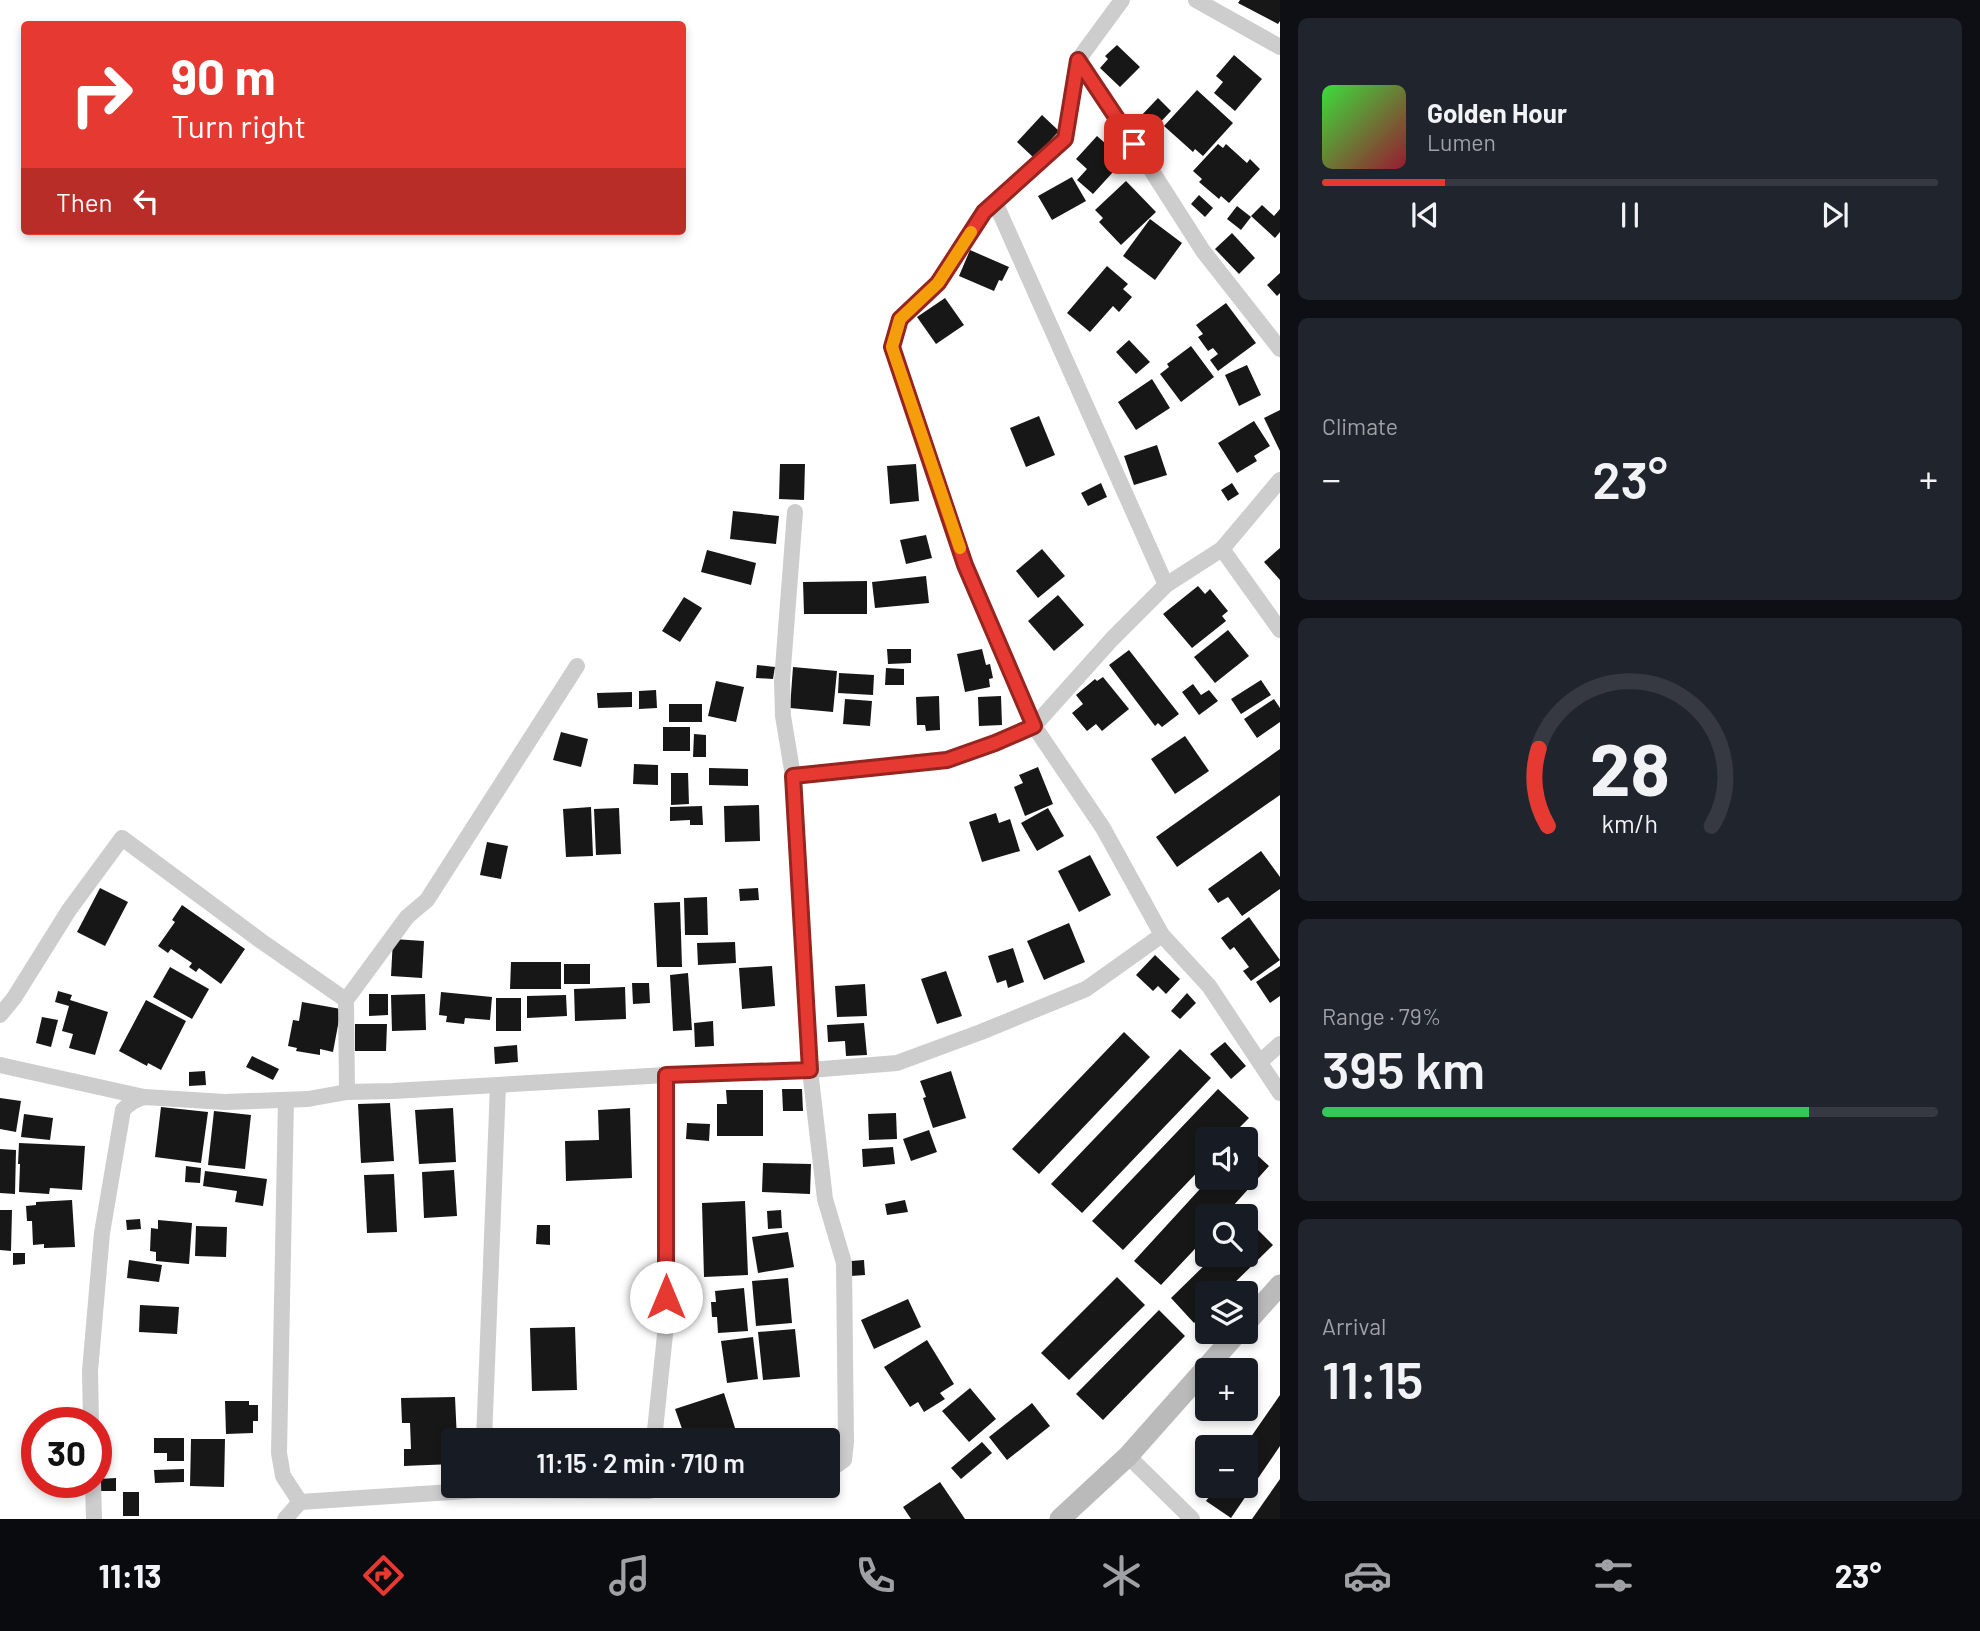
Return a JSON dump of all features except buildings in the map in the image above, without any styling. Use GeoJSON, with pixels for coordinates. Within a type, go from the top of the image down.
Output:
{"type":"FeatureCollection","features":[{"type":"Feature","properties":{"kind":"street"},"geometry":{"type":"LineString","coordinates":[[1122,0],[1078,60],[1065,139],[984,212],[938,283],[900,319],[892,347],[965,565],[1034,726],[1102,828],[1161,935],[1209,986],[1280,1093]]}},
{"type":"Feature","properties":{"kind":"street"},"geometry":{"type":"LineString","coordinates":[[1196,0],[1280,47]]}},
{"type":"Feature","properties":{"kind":"street"},"geometry":{"type":"LineString","coordinates":[[1078,60],[1203,251],[1280,349]]}},
{"type":"Feature","properties":{"kind":"street"},"geometry":{"type":"LineString","coordinates":[[995,202],[1166,585]]}},
{"type":"Feature","properties":{"kind":"street"},"geometry":{"type":"LineString","coordinates":[[793,776],[947,760],[1034,726],[1112,639],[1166,585],[1222,549],[1280,480]]}},
{"type":"Feature","properties":{"kind":"street"},"geometry":{"type":"LineString","coordinates":[[795,512],[782,681],[783,716],[793,776],[810,1070],[825,1199],[844,1262],[846,1442],[844,1460],[840,1463]]}},
{"type":"Feature","properties":{"kind":"street"},"geometry":{"type":"LineString","coordinates":[[1222,549],[1280,630]]}},
{"type":"Feature","properties":{"kind":"street"},"geometry":{"type":"LineString","coordinates":[[347,1092],[346,1000],[407,917],[428,900],[577,666]]}},
{"type":"Feature","properties":{"kind":"street"},"geometry":{"type":"LineString","coordinates":[[0,1015],[14,998],[69,910],[122,838],[346,1000]]}},
{"type":"Feature","properties":{"kind":"street"},"geometry":{"type":"LineString","coordinates":[[0,1065],[144,1097],[225,1102],[308,1100],[347,1092],[810,1070],[897,1063],[1086,989],[1161,935]]}},
{"type":"Feature","properties":{"kind":"street"},"geometry":{"type":"LineString","coordinates":[[1260,1062],[1280,1044]]}},
{"type":"Feature","properties":{"kind":"street"},"geometry":{"type":"LineString","coordinates":[[655,1428],[666,1325],[666,1075]]}},
{"type":"Feature","properties":{"kind":"street"},"geometry":{"type":"LineString","coordinates":[[484,1428],[498,1085]]}},
{"type":"Feature","properties":{"kind":"street"},"geometry":{"type":"LineString","coordinates":[[91,1407],[90,1371],[102,1233],[123,1110],[128,1104],[144,1097]]}},
{"type":"Feature","properties":{"kind":"street"},"geometry":{"type":"LineString","coordinates":[[286,1100],[279,1453],[283,1476],[300,1502]]}},
{"type":"Feature","properties":{"kind":"street"},"geometry":{"type":"LineString","coordinates":[[1258,1310],[1280,1285]]}},
{"type":"Feature","properties":{"kind":"street"},"geometry":{"type":"LineString","coordinates":[[1060,1519],[1128,1456],[1227,1344]]}},
{"type":"Feature","properties":{"kind":"street"},"geometry":{"type":"LineString","coordinates":[[1128,1456],[1192,1519]]}},
{"type":"Feature","properties":{"kind":"street"},"geometry":{"type":"LineString","coordinates":[[285,1519],[300,1502],[441,1491]]}},
{"type":"Feature","properties":{"kind":"street"},"geometry":{"type":"LineString","coordinates":[[93,1498],[94,1519]]}},
{"type":"Feature","properties":{"kind":"slow traffic"},"geometry":{"type":"LineString","coordinates":[[960,548],[892,347],[900,319],[938,283],[971,232]]}},
{"type":"Feature","properties":{"kind":"route"},"geometry":{"type":"LineString","coordinates":[[666,1297],[666,1075],[810,1070],[793,776],[947,760],[1034,726],[965,565],[892,347],[900,319],[938,283],[984,212],[1065,139],[1078,60],[1134,144]]}}]}
